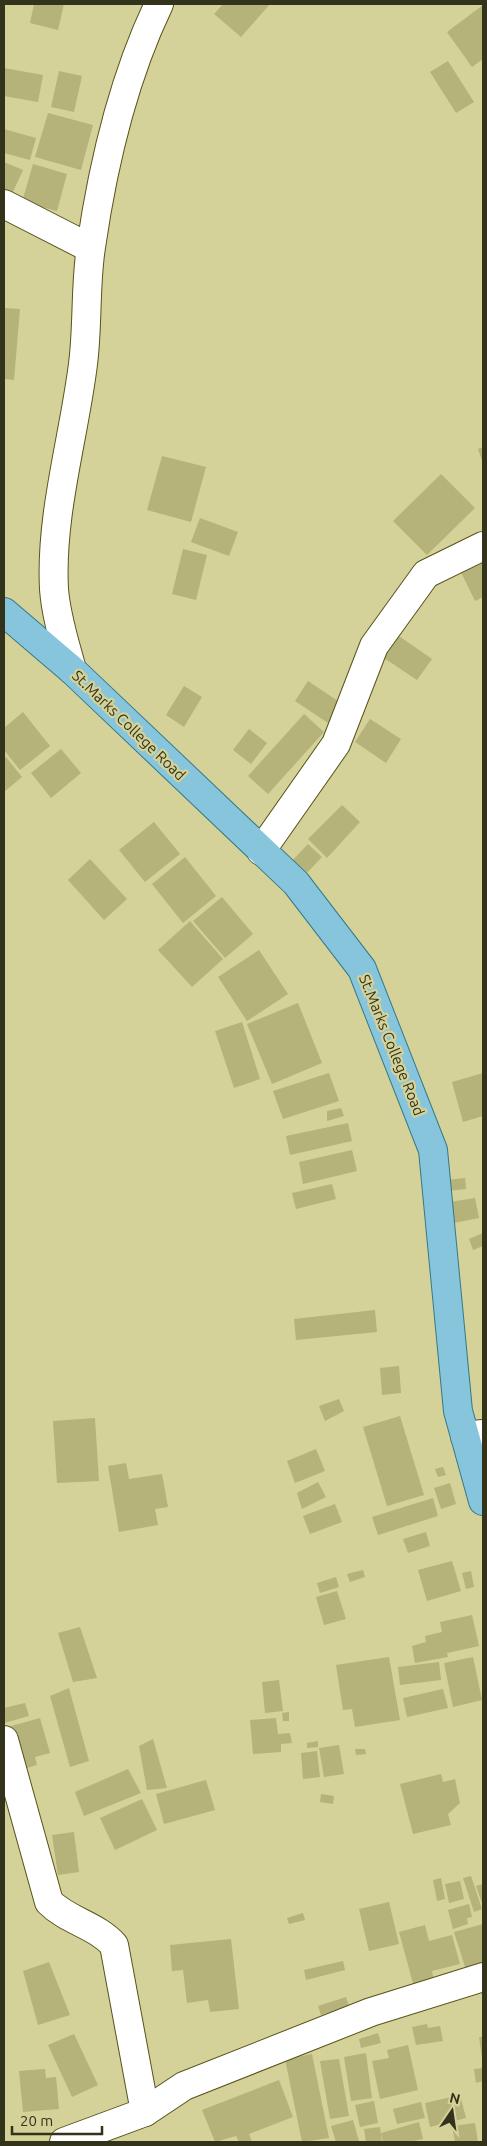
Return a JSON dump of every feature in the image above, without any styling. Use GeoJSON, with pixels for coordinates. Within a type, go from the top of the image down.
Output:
{"type":"FeatureCollection","features":[{"type":"Feature","properties":{"kind":"main road","name":"St.Marks College Road"},"geometry":{"type":"LineString","coordinates":[[4,612],[72,670],[296,884],[362,968],[433,1150],[458,1411],[474,1435],[483,1501]]}},
{"type":"Feature","properties":{"kind":"street"},"geometry":{"type":"LineString","coordinates":[[72,670],[58,622],[54,588],[57,525],[83,363],[90,248],[105,165],[139,45],[159,4]]}},
{"type":"Feature","properties":{"kind":"street"},"geometry":{"type":"LineString","coordinates":[[4,204],[90,248]]}},
{"type":"Feature","properties":{"kind":"street"},"geometry":{"type":"LineString","coordinates":[[261,851],[336,744],[374,646],[426,574],[483,546]]}},
{"type":"Feature","properties":{"kind":"street"},"geometry":{"type":"LineString","coordinates":[[4,1740],[49,1902],[60,1913],[106,1936],[114,1945],[145,2112]]}},
{"type":"Feature","properties":{"kind":"street"},"geometry":{"type":"LineString","coordinates":[[64,2142],[145,2112],[184,2086],[371,2012],[483,1977]]}},
{"type":"Feature","properties":{"kind":"building"},"geometry":{"type":"Polygon","coordinates":[[[34,4],[64,4],[58,30],[30,23],[34,4]]]}},
{"type":"Feature","properties":{"kind":"building"},"geometry":{"type":"Polygon","coordinates":[[[223,4],[270,4],[241,37],[214,14],[223,4]]]}},
{"type":"Feature","properties":{"kind":"building"},"geometry":{"type":"Polygon","coordinates":[[[483,5],[483,59],[472,67],[447,32],[483,5]]]}},
{"type":"Feature","properties":{"kind":"building"},"geometry":{"type":"Polygon","coordinates":[[[448,61],[474,102],[456,113],[430,72],[448,61]]]}},
{"type":"Feature","properties":{"kind":"building"},"geometry":{"type":"Polygon","coordinates":[[[4,68],[43,75],[38,102],[4,96],[4,68]]]}},
{"type":"Feature","properties":{"kind":"building"},"geometry":{"type":"Polygon","coordinates":[[[59,71],[82,76],[74,112],[51,107],[59,71]]]}},
{"type":"Feature","properties":{"kind":"building"},"geometry":{"type":"Polygon","coordinates":[[[48,113],[93,125],[81,170],[35,157],[48,113]]]}},
{"type":"Feature","properties":{"kind":"building"},"geometry":{"type":"Polygon","coordinates":[[[4,129],[36,138],[30,160],[4,153],[4,129]]]}},
{"type":"Feature","properties":{"kind":"building"},"geometry":{"type":"Polygon","coordinates":[[[4,162],[23,170],[12,194],[4,191],[4,162]]]}},
{"type":"Feature","properties":{"kind":"building"},"geometry":{"type":"Polygon","coordinates":[[[33,164],[67,174],[57,211],[22,202],[33,164]]]}},
{"type":"Feature","properties":{"kind":"building"},"geometry":{"type":"Polygon","coordinates":[[[4,308],[20,309],[14,380],[4,379],[4,308]]]}},
{"type":"Feature","properties":{"kind":"building"},"geometry":{"type":"Polygon","coordinates":[[[483,447],[483,463],[478,449],[483,447]]]}},
{"type":"Feature","properties":{"kind":"building"},"geometry":{"type":"Polygon","coordinates":[[[162,456],[206,467],[191,522],[147,510],[162,456]]]}},
{"type":"Feature","properties":{"kind":"building"},"geometry":{"type":"Polygon","coordinates":[[[441,474],[475,508],[427,555],[393,521],[441,474]]]}},
{"type":"Feature","properties":{"kind":"building"},"geometry":{"type":"Polygon","coordinates":[[[200,518],[238,532],[229,556],[191,542],[200,518]]]}},
{"type":"Feature","properties":{"kind":"building"},"geometry":{"type":"Polygon","coordinates":[[[183,549],[207,555],[196,600],[172,594],[183,549]]]}},
{"type":"Feature","properties":{"kind":"building"},"geometry":{"type":"Polygon","coordinates":[[[483,557],[483,597],[475,601],[459,568],[483,557]]]}},
{"type":"Feature","properties":{"kind":"building"},"geometry":{"type":"Polygon","coordinates":[[[396,634],[432,659],[417,680],[381,656],[396,634]]]}},
{"type":"Feature","properties":{"kind":"building"},"geometry":{"type":"Polygon","coordinates":[[[308,681],[341,703],[328,723],[295,701],[308,681]]]}},
{"type":"Feature","properties":{"kind":"building"},"geometry":{"type":"Polygon","coordinates":[[[184,686],[202,697],[184,727],[166,715],[184,686]]]}},
{"type":"Feature","properties":{"kind":"building"},"geometry":{"type":"Polygon","coordinates":[[[23,712],[50,746],[20,770],[4,750],[4,728],[23,712]]]}},
{"type":"Feature","properties":{"kind":"building"},"geometry":{"type":"Polygon","coordinates":[[[304,714],[324,732],[268,794],[248,776],[304,714]]]}},
{"type":"Feature","properties":{"kind":"building"},"geometry":{"type":"Polygon","coordinates":[[[370,719],[401,739],[386,763],[355,742],[370,719]]]}},
{"type":"Feature","properties":{"kind":"building"},"geometry":{"type":"Polygon","coordinates":[[[249,729],[267,743],[251,764],[233,750],[249,729]]]}},
{"type":"Feature","properties":{"kind":"building"},"geometry":{"type":"Polygon","coordinates":[[[61,749],[81,773],[51,798],[31,773],[61,749]]]}},
{"type":"Feature","properties":{"kind":"building"},"geometry":{"type":"Polygon","coordinates":[[[6,757],[22,777],[4,792],[4,759],[6,757]]]}},
{"type":"Feature","properties":{"kind":"building"},"geometry":{"type":"Polygon","coordinates":[[[342,805],[360,822],[327,858],[308,839],[342,805]]]}},
{"type":"Feature","properties":{"kind":"building"},"geometry":{"type":"Polygon","coordinates":[[[154,822],[180,854],[145,882],[119,850],[154,822]]]}},
{"type":"Feature","properties":{"kind":"building"},"geometry":{"type":"Polygon","coordinates":[[[308,844],[322,857],[303,877],[289,864],[308,844]]]}},
{"type":"Feature","properties":{"kind":"building"},"geometry":{"type":"Polygon","coordinates":[[[185,857],[216,896],[183,923],[152,884],[185,857]]]}},
{"type":"Feature","properties":{"kind":"building"},"geometry":{"type":"Polygon","coordinates":[[[90,859],[127,899],[104,920],[68,880],[90,859]]]}},
{"type":"Feature","properties":{"kind":"building"},"geometry":{"type":"Polygon","coordinates":[[[222,897],[253,934],[225,958],[193,921],[222,897]]]}},
{"type":"Feature","properties":{"kind":"building"},"geometry":{"type":"Polygon","coordinates":[[[190,921],[223,959],[192,987],[158,950],[190,921]]]}},
{"type":"Feature","properties":{"kind":"building"},"geometry":{"type":"Polygon","coordinates":[[[259,950],[288,994],[247,1021],[218,977],[259,950]]]}},
{"type":"Feature","properties":{"kind":"building"},"geometry":{"type":"Polygon","coordinates":[[[298,1003],[322,1063],[272,1084],[247,1024],[298,1003]]]}},
{"type":"Feature","properties":{"kind":"building"},"geometry":{"type":"Polygon","coordinates":[[[242,1022],[260,1079],[234,1088],[215,1031],[242,1022]]]}},
{"type":"Feature","properties":{"kind":"building"},"geometry":{"type":"Polygon","coordinates":[[[329,1073],[339,1101],[283,1119],[273,1091],[329,1073]]]}},
{"type":"Feature","properties":{"kind":"building"},"geometry":{"type":"Polygon","coordinates":[[[483,1073],[483,1116],[463,1122],[452,1082],[483,1073]]]}},
{"type":"Feature","properties":{"kind":"building"},"geometry":{"type":"Polygon","coordinates":[[[341,1108],[344,1116],[327,1121],[327,1111],[341,1108]]]}},
{"type":"Feature","properties":{"kind":"building"},"geometry":{"type":"Polygon","coordinates":[[[348,1123],[352,1141],[290,1155],[286,1136],[348,1123]]]}},
{"type":"Feature","properties":{"kind":"building"},"geometry":{"type":"Polygon","coordinates":[[[352,1150],[357,1171],[303,1184],[299,1162],[352,1150]]]}},
{"type":"Feature","properties":{"kind":"building"},"geometry":{"type":"Polygon","coordinates":[[[465,1178],[466,1189],[448,1191],[447,1180],[465,1178]]]}},
{"type":"Feature","properties":{"kind":"building"},"geometry":{"type":"Polygon","coordinates":[[[332,1184],[336,1199],[296,1209],[292,1193],[332,1184]]]}},
{"type":"Feature","properties":{"kind":"building"},"geometry":{"type":"Polygon","coordinates":[[[475,1198],[479,1218],[454,1223],[450,1202],[475,1198]]]}},
{"type":"Feature","properties":{"kind":"building"},"geometry":{"type":"Polygon","coordinates":[[[483,1233],[483,1246],[473,1250],[469,1239],[483,1233]]]}},
{"type":"Feature","properties":{"kind":"building"},"geometry":{"type":"Polygon","coordinates":[[[375,1310],[377,1332],[296,1340],[294,1319],[375,1310]]]}},
{"type":"Feature","properties":{"kind":"building"},"geometry":{"type":"Polygon","coordinates":[[[399,1366],[401,1393],[382,1395],[380,1368],[399,1366]]]}},
{"type":"Feature","properties":{"kind":"building"},"geometry":{"type":"Polygon","coordinates":[[[339,1399],[344,1411],[325,1421],[319,1406],[339,1399]]]}},
{"type":"Feature","properties":{"kind":"building"},"geometry":{"type":"Polygon","coordinates":[[[400,1416],[424,1495],[387,1506],[363,1427],[400,1416]]]}},
{"type":"Feature","properties":{"kind":"building"},"geometry":{"type":"Polygon","coordinates":[[[95,1418],[99,1481],[57,1483],[53,1421],[95,1418]]]}},
{"type":"Feature","properties":{"kind":"building"},"geometry":{"type":"Polygon","coordinates":[[[316,1449],[325,1471],[295,1483],[287,1461],[316,1449]]]}},
{"type":"Feature","properties":{"kind":"building"},"geometry":{"type":"Polygon","coordinates":[[[126,1463],[129,1479],[162,1474],[168,1507],[155,1509],[158,1525],[119,1532],[108,1466],[126,1463]]]}},
{"type":"Feature","properties":{"kind":"building"},"geometry":{"type":"Polygon","coordinates":[[[443,1467],[446,1475],[438,1477],[435,1469],[443,1467]]]}},
{"type":"Feature","properties":{"kind":"building"},"geometry":{"type":"Polygon","coordinates":[[[318,1482],[326,1497],[302,1509],[297,1493],[318,1482]]]}},
{"type":"Feature","properties":{"kind":"building"},"geometry":{"type":"Polygon","coordinates":[[[450,1483],[456,1504],[441,1509],[434,1488],[450,1483]]]}},
{"type":"Feature","properties":{"kind":"building"},"geometry":{"type":"Polygon","coordinates":[[[433,1498],[438,1516],[378,1535],[372,1517],[433,1498]]]}},
{"type":"Feature","properties":{"kind":"building"},"geometry":{"type":"Polygon","coordinates":[[[335,1504],[342,1522],[310,1534],[303,1516],[335,1504]]]}},
{"type":"Feature","properties":{"kind":"building"},"geometry":{"type":"Polygon","coordinates":[[[426,1532],[430,1546],[408,1553],[403,1539],[426,1532]]]}},
{"type":"Feature","properties":{"kind":"building"},"geometry":{"type":"Polygon","coordinates":[[[452,1561],[461,1591],[427,1601],[418,1570],[452,1561]]]}},
{"type":"Feature","properties":{"kind":"building"},"geometry":{"type":"Polygon","coordinates":[[[363,1570],[365,1577],[350,1582],[347,1574],[363,1570]]]}},
{"type":"Feature","properties":{"kind":"building"},"geometry":{"type":"Polygon","coordinates":[[[471,1571],[474,1587],[466,1589],[462,1573],[471,1571]]]}},
{"type":"Feature","properties":{"kind":"building"},"geometry":{"type":"Polygon","coordinates":[[[336,1577],[339,1587],[320,1593],[317,1583],[336,1577]]]}},
{"type":"Feature","properties":{"kind":"building"},"geometry":{"type":"Polygon","coordinates":[[[337,1591],[346,1619],[324,1625],[316,1597],[337,1591]]]}},
{"type":"Feature","properties":{"kind":"building"},"geometry":{"type":"Polygon","coordinates":[[[472,1615],[479,1646],[447,1653],[448,1657],[415,1663],[412,1646],[426,1642],[425,1636],[442,1632],[440,1622],[472,1615]]]}},
{"type":"Feature","properties":{"kind":"building"},"geometry":{"type":"Polygon","coordinates":[[[80,1627],[97,1678],[73,1682],[58,1633],[80,1627]]]}},
{"type":"Feature","properties":{"kind":"building"},"geometry":{"type":"Polygon","coordinates":[[[389,1657],[400,1720],[355,1727],[352,1709],[343,1710],[336,1665],[389,1657]]]}},
{"type":"Feature","properties":{"kind":"building"},"geometry":{"type":"Polygon","coordinates":[[[473,1657],[482,1700],[453,1707],[444,1663],[473,1657]]]}},
{"type":"Feature","properties":{"kind":"building"},"geometry":{"type":"Polygon","coordinates":[[[439,1662],[441,1680],[400,1685],[398,1667],[439,1662]]]}},
{"type":"Feature","properties":{"kind":"building"},"geometry":{"type":"Polygon","coordinates":[[[279,1680],[283,1711],[265,1713],[262,1682],[279,1680]]]}},
{"type":"Feature","properties":{"kind":"building"},"geometry":{"type":"Polygon","coordinates":[[[69,1688],[89,1761],[70,1767],[50,1696],[69,1688]]]}},
{"type":"Feature","properties":{"kind":"building"},"geometry":{"type":"Polygon","coordinates":[[[443,1689],[448,1708],[407,1717],[403,1698],[443,1689]]]}},
{"type":"Feature","properties":{"kind":"building"},"geometry":{"type":"Polygon","coordinates":[[[25,1703],[29,1716],[4,1723],[4,1708],[25,1703]]]}},
{"type":"Feature","properties":{"kind":"building"},"geometry":{"type":"Polygon","coordinates":[[[289,1712],[289,1721],[283,1721],[282,1713],[289,1712]]]}},
{"type":"Feature","properties":{"kind":"building"},"geometry":{"type":"Polygon","coordinates":[[[40,1718],[50,1753],[35,1757],[37,1765],[17,1771],[4,1728],[40,1718]]]}},
{"type":"Feature","properties":{"kind":"building"},"geometry":{"type":"Polygon","coordinates":[[[276,1718],[278,1734],[290,1733],[292,1743],[281,1744],[281,1752],[253,1754],[250,1720],[276,1718]]]}},
{"type":"Feature","properties":{"kind":"building"},"geometry":{"type":"Polygon","coordinates":[[[153,1739],[167,1788],[147,1790],[139,1746],[153,1739]]]}},
{"type":"Feature","properties":{"kind":"building"},"geometry":{"type":"Polygon","coordinates":[[[318,1741],[318,1747],[307,1748],[307,1743],[318,1741]]]}},
{"type":"Feature","properties":{"kind":"building"},"geometry":{"type":"Polygon","coordinates":[[[339,1745],[344,1774],[324,1777],[319,1748],[339,1745]]]}},
{"type":"Feature","properties":{"kind":"building"},"geometry":{"type":"Polygon","coordinates":[[[355,1749],[365,1749],[366,1754],[356,1755],[355,1749]]]}},
{"type":"Feature","properties":{"kind":"building"},"geometry":{"type":"Polygon","coordinates":[[[317,1751],[320,1777],[303,1779],[301,1753],[317,1751]]]}},
{"type":"Feature","properties":{"kind":"building"},"geometry":{"type":"Polygon","coordinates":[[[128,1769],[141,1793],[84,1816],[75,1792],[128,1769]]]}},
{"type":"Feature","properties":{"kind":"building"},"geometry":{"type":"Polygon","coordinates":[[[441,1774],[443,1782],[455,1779],[460,1803],[448,1814],[451,1825],[413,1834],[400,1784],[441,1774]]]}},
{"type":"Feature","properties":{"kind":"building"},"geometry":{"type":"Polygon","coordinates":[[[206,1780],[215,1810],[164,1824],[156,1794],[206,1780]]]}},
{"type":"Feature","properties":{"kind":"building"},"geometry":{"type":"Polygon","coordinates":[[[321,1794],[334,1796],[333,1804],[320,1802],[321,1794]]]}},
{"type":"Feature","properties":{"kind":"building"},"geometry":{"type":"Polygon","coordinates":[[[142,1799],[157,1830],[115,1850],[100,1818],[142,1799]]]}},
{"type":"Feature","properties":{"kind":"building"},"geometry":{"type":"Polygon","coordinates":[[[74,1832],[79,1872],[58,1875],[52,1835],[74,1832]]]}},
{"type":"Feature","properties":{"kind":"building"},"geometry":{"type":"Polygon","coordinates":[[[471,1876],[482,1909],[474,1912],[463,1878],[471,1876]]]}},
{"type":"Feature","properties":{"kind":"building"},"geometry":{"type":"Polygon","coordinates":[[[441,1878],[445,1899],[437,1901],[433,1880],[441,1878]]]}},
{"type":"Feature","properties":{"kind":"building"},"geometry":{"type":"Polygon","coordinates":[[[460,1881],[464,1899],[449,1903],[445,1884],[460,1881]]]}},
{"type":"Feature","properties":{"kind":"building"},"geometry":{"type":"Polygon","coordinates":[[[483,1884],[483,1906],[476,1886],[483,1884]]]}},
{"type":"Feature","properties":{"kind":"building"},"geometry":{"type":"Polygon","coordinates":[[[389,1902],[399,1944],[369,1951],[359,1909],[389,1902]]]}},
{"type":"Feature","properties":{"kind":"building"},"geometry":{"type":"Polygon","coordinates":[[[469,1904],[472,1917],[467,1918],[468,1924],[453,1929],[448,1910],[469,1904]]]}},
{"type":"Feature","properties":{"kind":"building"},"geometry":{"type":"Polygon","coordinates":[[[303,1913],[305,1920],[289,1924],[287,1918],[303,1913]]]}},
{"type":"Feature","properties":{"kind":"building"},"geometry":{"type":"Polygon","coordinates":[[[483,1924],[483,1965],[466,1970],[454,1932],[483,1924]]]}},
{"type":"Feature","properties":{"kind":"building"},"geometry":{"type":"Polygon","coordinates":[[[425,1925],[429,1941],[452,1935],[460,1964],[432,1971],[434,1981],[414,1987],[399,1932],[425,1925]]]}},
{"type":"Feature","properties":{"kind":"building"},"geometry":{"type":"Polygon","coordinates":[[[231,1939],[239,2009],[210,2012],[208,2000],[187,2003],[183,1970],[172,1971],[170,1945],[231,1939]]]}},
{"type":"Feature","properties":{"kind":"building"},"geometry":{"type":"Polygon","coordinates":[[[343,1961],[345,1970],[306,1980],[304,1970],[343,1961]]]}},
{"type":"Feature","properties":{"kind":"building"},"geometry":{"type":"Polygon","coordinates":[[[49,1962],[70,2015],[38,2025],[23,1971],[49,1962]]]}},
{"type":"Feature","properties":{"kind":"building"},"geometry":{"type":"Polygon","coordinates":[[[346,1997],[349,2006],[321,2015],[318,2006],[346,1997]]]}},
{"type":"Feature","properties":{"kind":"building"},"geometry":{"type":"Polygon","coordinates":[[[427,2024],[428,2028],[440,2026],[443,2041],[416,2045],[412,2027],[427,2024]]]}},
{"type":"Feature","properties":{"kind":"building"},"geometry":{"type":"Polygon","coordinates":[[[378,2033],[381,2043],[361,2048],[359,2039],[378,2033]]]}},
{"type":"Feature","properties":{"kind":"building"},"geometry":{"type":"Polygon","coordinates":[[[74,2034],[98,2085],[72,2097],[48,2045],[74,2034]]]}},
{"type":"Feature","properties":{"kind":"building"},"geometry":{"type":"Polygon","coordinates":[[[479,2037],[483,2037],[483,2058],[482,2058],[479,2037]]]}},
{"type":"Feature","properties":{"kind":"building"},"geometry":{"type":"Polygon","coordinates":[[[408,2045],[418,2090],[380,2099],[372,2061],[389,2058],[387,2050],[408,2045]]]}},
{"type":"Feature","properties":{"kind":"building"},"geometry":{"type":"Polygon","coordinates":[[[366,2053],[372,2098],[351,2101],[344,2057],[366,2053]]]}},
{"type":"Feature","properties":{"kind":"building"},"geometry":{"type":"Polygon","coordinates":[[[312,2054],[329,2138],[302,2142],[285,2059],[312,2054]]]}},
{"type":"Feature","properties":{"kind":"building"},"geometry":{"type":"Polygon","coordinates":[[[339,2059],[349,2116],[330,2119],[320,2061],[339,2059]]]}},
{"type":"Feature","properties":{"kind":"building"},"geometry":{"type":"Polygon","coordinates":[[[483,2068],[483,2081],[476,2083],[474,2069],[483,2068]]]}},
{"type":"Feature","properties":{"kind":"building"},"geometry":{"type":"Polygon","coordinates":[[[45,2069],[46,2078],[56,2077],[59,2109],[23,2112],[19,2071],[45,2069]]]}},
{"type":"Feature","properties":{"kind":"building"},"geometry":{"type":"Polygon","coordinates":[[[279,2080],[293,2117],[249,2134],[252,2142],[239,2142],[236,2136],[215,2142],[202,2110],[279,2080]]]}},
{"type":"Feature","properties":{"kind":"building"},"geometry":{"type":"Polygon","coordinates":[[[460,2095],[466,2118],[430,2127],[425,2103],[460,2095]]]}},
{"type":"Feature","properties":{"kind":"building"},"geometry":{"type":"Polygon","coordinates":[[[374,2101],[378,2123],[360,2127],[355,2105],[374,2101]]]}},
{"type":"Feature","properties":{"kind":"building"},"geometry":{"type":"Polygon","coordinates":[[[421,2102],[425,2118],[397,2124],[393,2109],[421,2102]]]}},
{"type":"Feature","properties":{"kind":"building"},"geometry":{"type":"Polygon","coordinates":[[[353,2120],[359,2141],[336,2142],[331,2126],[353,2120]]]}},
{"type":"Feature","properties":{"kind":"building"},"geometry":{"type":"Polygon","coordinates":[[[419,2122],[423,2139],[409,2142],[383,2142],[381,2133],[419,2122]]]}},
{"type":"Feature","properties":{"kind":"building"},"geometry":{"type":"Polygon","coordinates":[[[475,2123],[478,2142],[455,2142],[452,2126],[475,2123]]]}},
{"type":"Feature","properties":{"kind":"building"},"geometry":{"type":"Polygon","coordinates":[[[380,2127],[382,2142],[366,2142],[364,2129],[380,2127]]]}}]}
